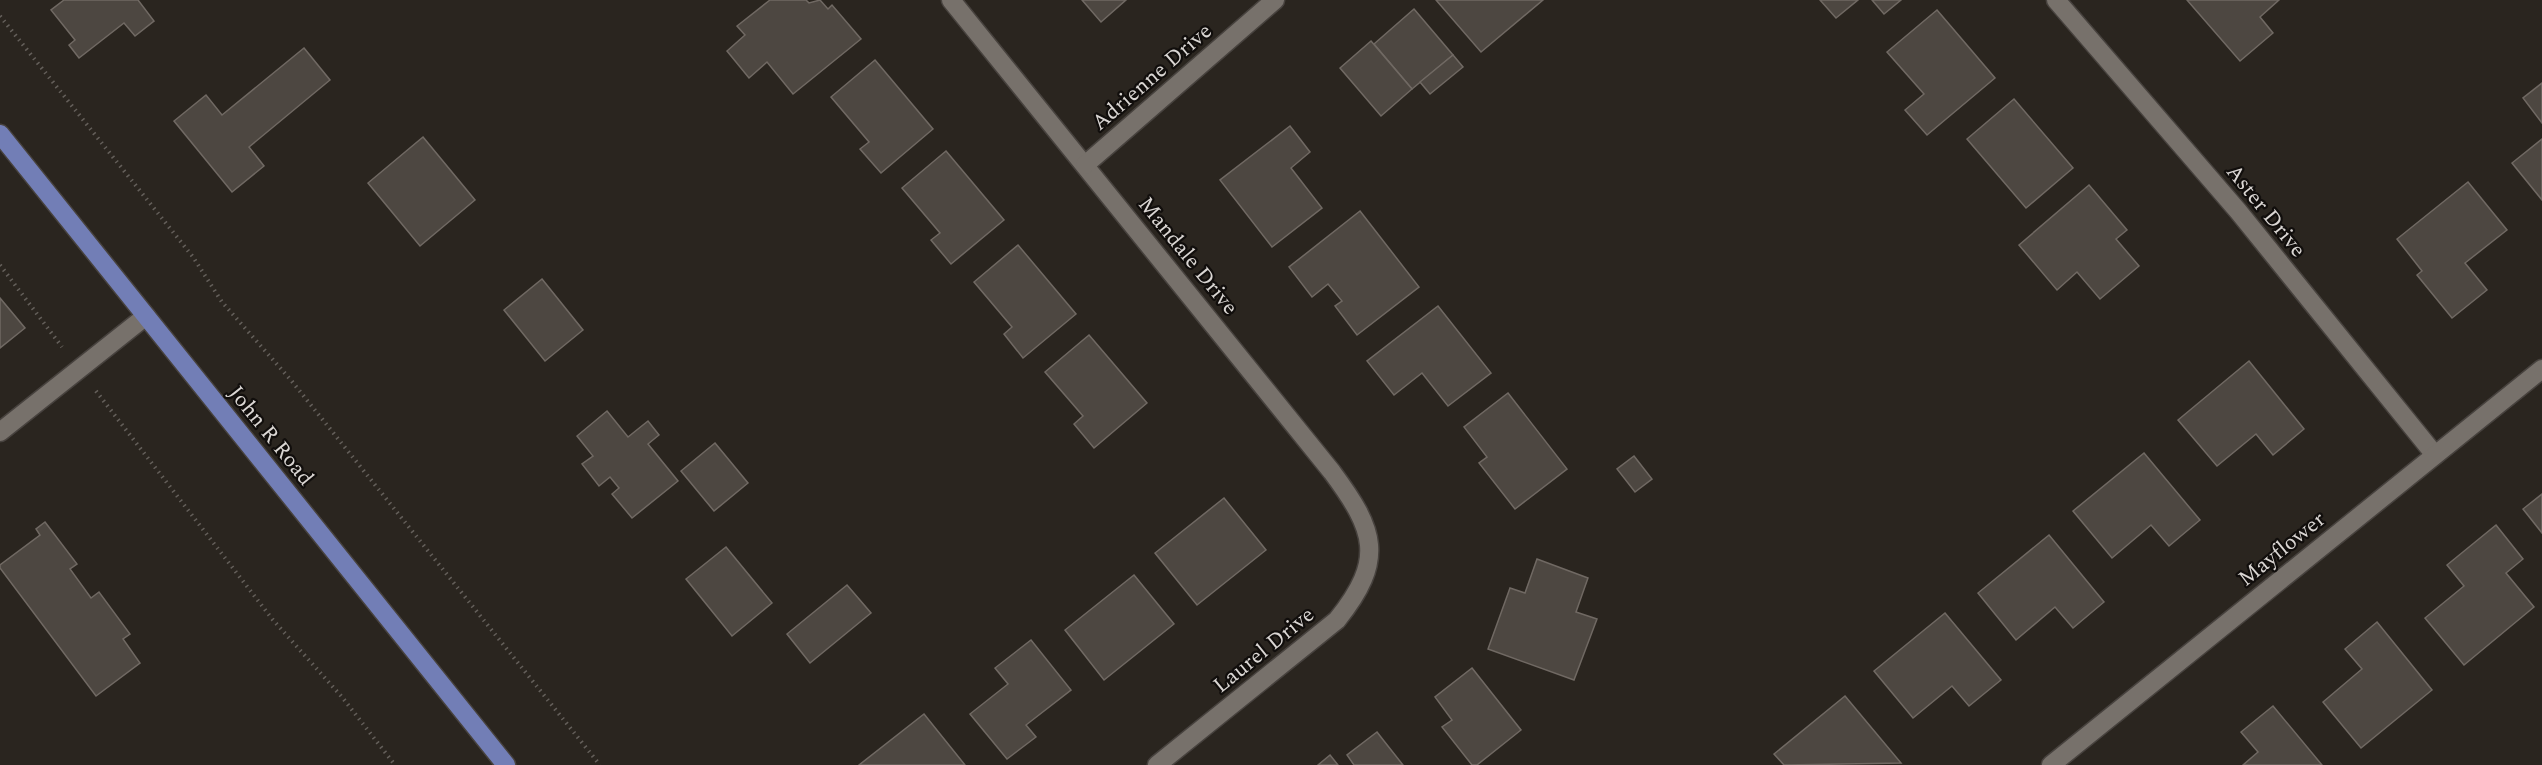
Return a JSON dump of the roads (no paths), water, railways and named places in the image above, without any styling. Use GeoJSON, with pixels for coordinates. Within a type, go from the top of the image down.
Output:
{"type":"FeatureCollection","features":[{"type":"Feature","properties":{"kind":"main road","name":"John R Road"},"geometry":{"type":"LineString","coordinates":[[0,134],[506,765]]}},
{"type":"Feature","properties":{"kind":"street","name":"Mandale Drive"},"geometry":{"type":"LineString","coordinates":[[951,0],[1332,472],[1365,520],[1369,550]]}},
{"type":"Feature","properties":{"kind":"street","name":"Adrienne Drive"},"geometry":{"type":"LineString","coordinates":[[1084,165],[1275,0]]}},
{"type":"Feature","properties":{"kind":"street","name":"Aster Drive"},"geometry":{"type":"LineString","coordinates":[[2056,0],[2238,211],[2435,455]]}},
{"type":"Feature","properties":{"kind":"street"},"geometry":{"type":"LineString","coordinates":[[0,432],[146,316]]}},
{"type":"Feature","properties":{"kind":"street","name":"Mayflower"},"geometry":{"type":"LineString","coordinates":[[2050,765],[2542,369]]}},
{"type":"Feature","properties":{"kind":"street","name":"Laurel Drive"},"geometry":{"type":"LineString","coordinates":[[1157,765],[1337,620],[1353,601],[1362,582],[1369,550]]}}]}
